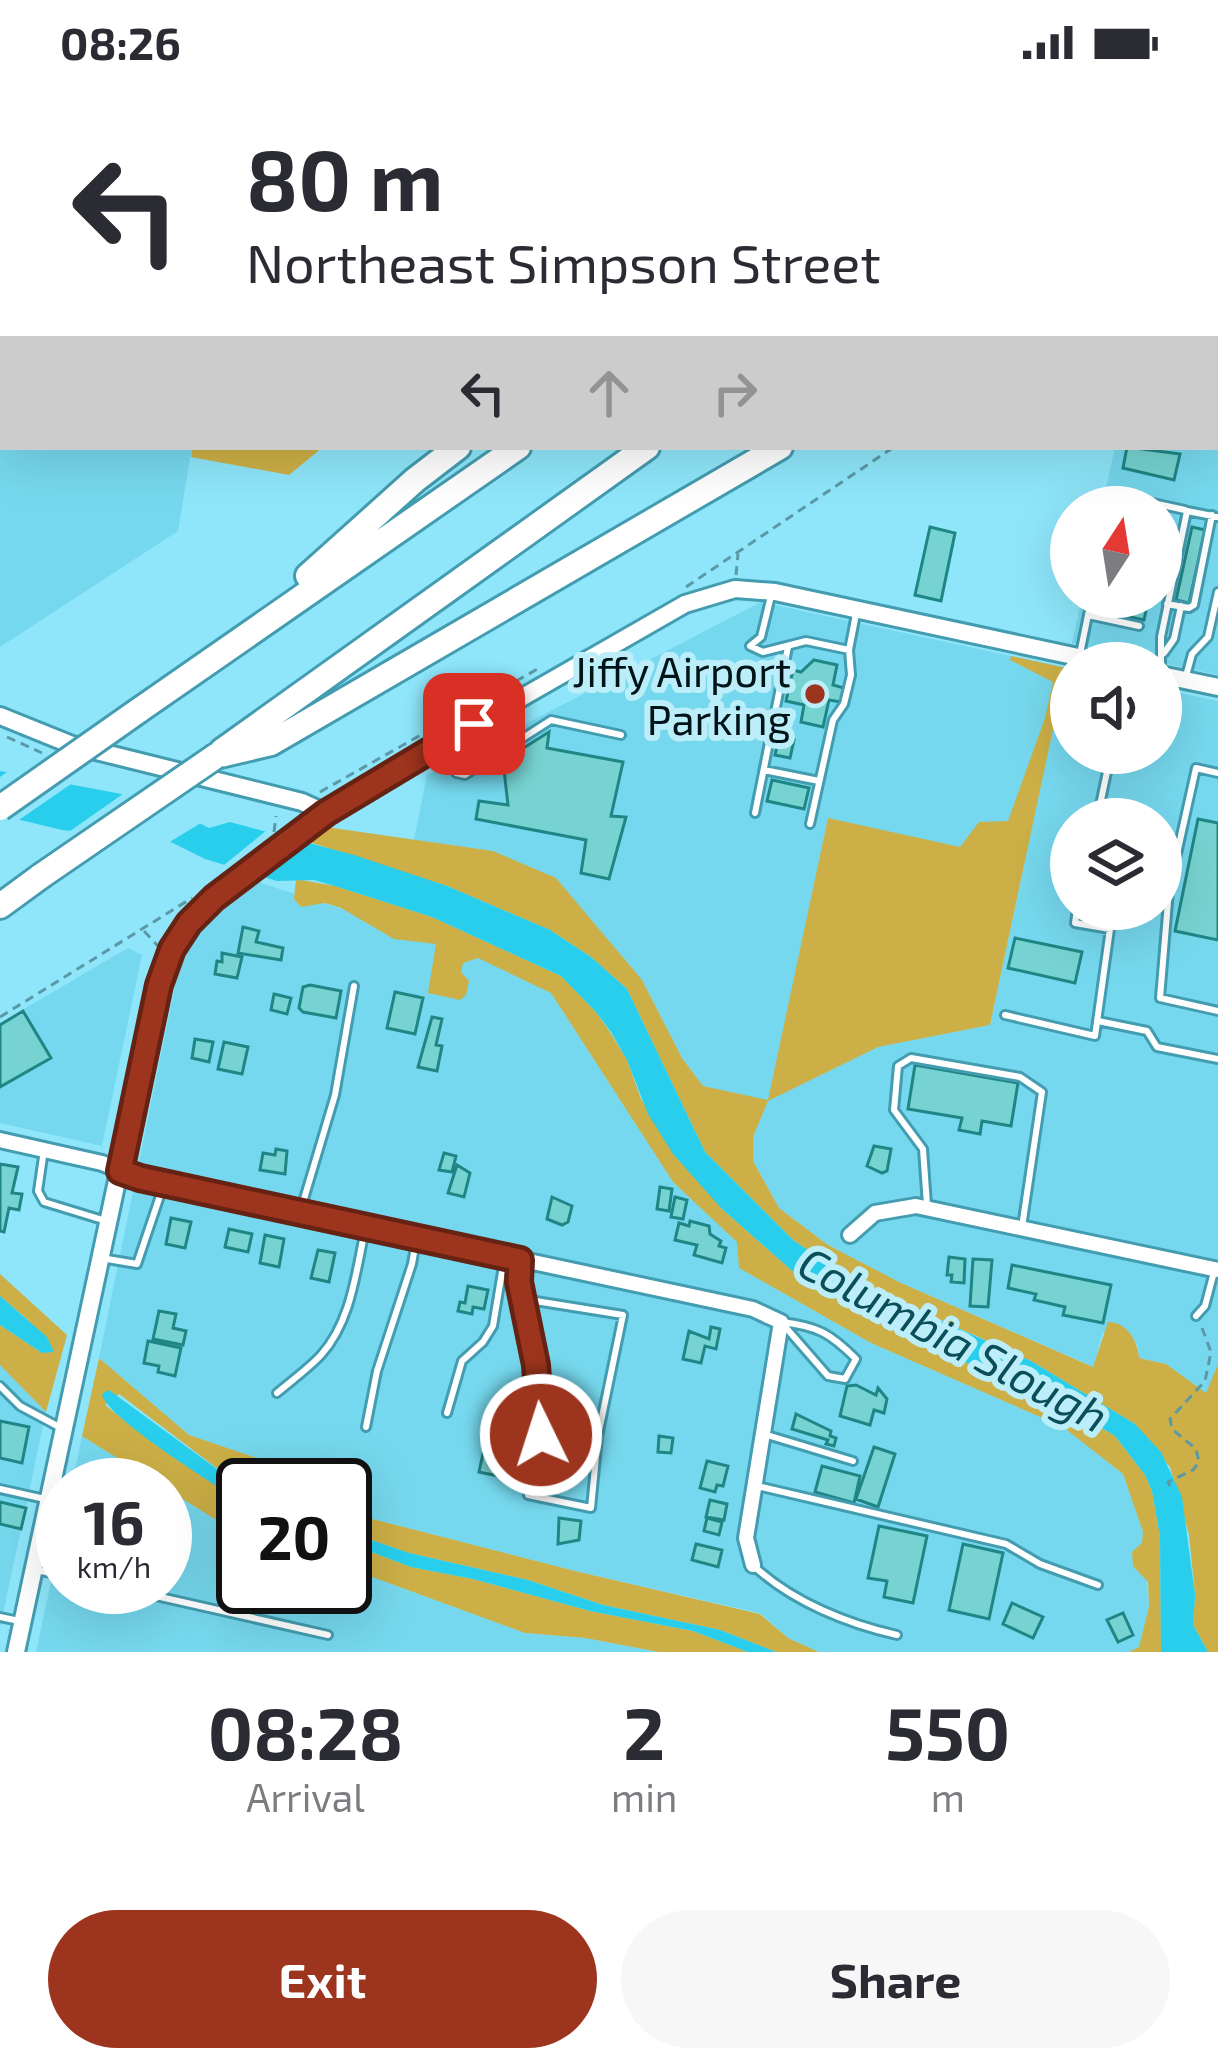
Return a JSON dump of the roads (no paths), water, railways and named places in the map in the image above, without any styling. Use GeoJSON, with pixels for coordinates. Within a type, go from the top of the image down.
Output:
{"type":"FeatureCollection","features":[{"type":"Feature","properties":{"kind":"highway"},"geometry":{"type":"LineString","coordinates":[[235,643],[454,450]]}},
{"type":"Feature","properties":{"kind":"highway"},"geometry":{"type":"LineString","coordinates":[[0,808],[514,450]]}},
{"type":"Feature","properties":{"kind":"highway"},"geometry":{"type":"LineString","coordinates":[[0,905],[643,450]]}},
{"type":"Feature","properties":{"kind":"highway"},"geometry":{"type":"LineString","coordinates":[[216,756],[271,743],[776,450]]}},
{"type":"Feature","properties":{"kind":"street"},"geometry":{"type":"LineString","coordinates":[[58,1458],[168,957],[189,923],[242,877],[326,813],[437,745],[685,604],[735,589],[772,592],[1050,651]]}},
{"type":"Feature","properties":{"kind":"street"},"geometry":{"type":"LineString","coordinates":[[1182,679],[1218,687]]}},
{"type":"Feature","properties":{"kind":"street"},"geometry":{"type":"LineString","coordinates":[[0,716],[72,745],[302,802],[326,813]]}},
{"type":"Feature","properties":{"kind":"street"},"geometry":{"type":"LineString","coordinates":[[0,1140],[164,1184],[753,1309],[781,1322],[746,1538],[753,1565]]}},
{"type":"Feature","properties":{"kind":"street"},"geometry":{"type":"LineString","coordinates":[[850,1235],[875,1214],[895,1207],[927,1208],[1216,1269]]}},
{"type":"Feature","properties":{"kind":"street"},"geometry":{"type":"LineString","coordinates":[[16,1652],[36,1560]]}},
{"type":"Feature","properties":{"kind":"lane"},"geometry":{"type":"LineString","coordinates":[[1182,510],[1215,516],[1194,605],[1182,607]]}},
{"type":"Feature","properties":{"kind":"lane"},"geometry":{"type":"LineString","coordinates":[[1182,534],[1187,511]]}},
{"type":"Feature","properties":{"kind":"lane"},"geometry":{"type":"LineString","coordinates":[[772,592],[761,637],[750,646],[763,652],[806,641],[849,650]]}},
{"type":"Feature","properties":{"kind":"lane"},"geometry":{"type":"LineString","coordinates":[[1185,680],[1192,655],[1208,638],[1218,592]]}},
{"type":"Feature","properties":{"kind":"lane"},"geometry":{"type":"LineString","coordinates":[[810,824],[833,720],[844,704],[851,675],[849,650],[857,610]]}},
{"type":"Feature","properties":{"kind":"lane"},"geometry":{"type":"LineString","coordinates":[[1102,618],[1139,626]]}},
{"type":"Feature","properties":{"kind":"lane"},"geometry":{"type":"LineString","coordinates":[[755,813],[788,647]]}},
{"type":"Feature","properties":{"kind":"lane"},"geometry":{"type":"LineString","coordinates":[[437,745],[456,772],[465,775],[551,720],[621,735]]}},
{"type":"Feature","properties":{"kind":"lane"},"geometry":{"type":"LineString","coordinates":[[1218,773],[1196,768],[1169,890],[1160,998],[1218,1011]]}},
{"type":"Feature","properties":{"kind":"lane"},"geometry":{"type":"LineString","coordinates":[[764,770],[820,781]]}},
{"type":"Feature","properties":{"kind":"lane"},"geometry":{"type":"LineString","coordinates":[[1005,1015],[1095,1036],[1110,930]]}},
{"type":"Feature","properties":{"kind":"lane"},"geometry":{"type":"LineString","coordinates":[[299,1212],[335,1095],[354,986]]}},
{"type":"Feature","properties":{"kind":"lane"},"geometry":{"type":"LineString","coordinates":[[1098,1021],[1147,1031],[1157,1046],[1218,1059]]}},
{"type":"Feature","properties":{"kind":"lane"},"geometry":{"type":"LineString","coordinates":[[927,1208],[922,1149],[894,1110],[898,1066],[911,1058],[1020,1077],[1042,1092],[1022,1228]]}},
{"type":"Feature","properties":{"kind":"lane"},"geometry":{"type":"LineString","coordinates":[[44,1150],[38,1191],[44,1202],[109,1222]]}},
{"type":"Feature","properties":{"kind":"lane"},"geometry":{"type":"LineString","coordinates":[[101,1258],[137,1264],[164,1184]]}},
{"type":"Feature","properties":{"kind":"lane"},"geometry":{"type":"LineString","coordinates":[[277,1393],[323,1353],[340,1324],[366,1226]]}},
{"type":"Feature","properties":{"kind":"lane"},"geometry":{"type":"LineString","coordinates":[[366,1427],[377,1371],[412,1264],[416,1237]]}},
{"type":"Feature","properties":{"kind":"lane"},"geometry":{"type":"LineString","coordinates":[[513,1258],[536,1365],[541,1435],[528,1495],[591,1508],[598,1436],[623,1315],[523,1299]]}},
{"type":"Feature","properties":{"kind":"lane"},"geometry":{"type":"LineString","coordinates":[[446,1413],[462,1361],[493,1326],[513,1258]]}},
{"type":"Feature","properties":{"kind":"lane"},"geometry":{"type":"LineString","coordinates":[[1196,1316],[1205,1306],[1216,1269]]}},
{"type":"Feature","properties":{"kind":"lane"},"geometry":{"type":"LineString","coordinates":[[781,1322],[816,1326],[843,1346],[856,1359],[845,1379],[827,1376],[781,1322]]}},
{"type":"Feature","properties":{"kind":"lane"},"geometry":{"type":"LineString","coordinates":[[0,1386],[36,1417],[64,1430]]}},
{"type":"Feature","properties":{"kind":"lane"},"geometry":{"type":"LineString","coordinates":[[763,1433],[853,1461]]}},
{"type":"Feature","properties":{"kind":"lane"},"geometry":{"type":"LineString","coordinates":[[754,1485],[1006,1544],[1040,1564],[1098,1585]]}},
{"type":"Feature","properties":{"kind":"lane"},"geometry":{"type":"LineString","coordinates":[[0,1489],[36,1497]]}},
{"type":"Feature","properties":{"kind":"lane"},"geometry":{"type":"LineString","coordinates":[[753,1565],[789,1592],[835,1616],[897,1635]]}},
{"type":"Feature","properties":{"kind":"lane"},"geometry":{"type":"LineString","coordinates":[[192,1604],[328,1635]]}},
{"type":"Feature","properties":{"kind":"lane"},"geometry":{"type":"LineString","coordinates":[[0,1617],[22,1622]]}},
{"type":"Feature","properties":{"kind":"water","name":"Columbia Slough"},"geometry":{"type":"Polygon","coordinates":[[[0,771],[153,800],[209,828],[230,822],[354,855],[447,886],[550,930],[591,957],[627,989],[705,1152],[793,1240],[853,1281],[1031,1361],[1135,1424],[1161,1452],[1182,1497],[1195,1595],[1193,1625],[1208,1652],[1161,1652],[1160,1536],[1152,1491],[1115,1436],[1075,1412],[1057,1409],[1007,1385],[851,1298],[797,1275],[721,1208],[673,1154],[648,1114],[611,1032],[561,976],[432,917],[335,886],[314,880],[277,881],[205,859],[169,841],[62,830],[0,815],[0,771]]]}},
{"type":"Feature","properties":{"kind":"water"},"geometry":{"type":"Polygon","coordinates":[[[0,1296],[47,1337],[54,1352],[42,1353],[0,1325],[0,1296]]]}},
{"type":"Feature","properties":{"kind":"water"},"geometry":{"type":"Polygon","coordinates":[[[109,1390],[216,1468],[216,1485],[192,1469],[192,1458],[175,1458],[164,1451],[122,1418],[102,1394],[109,1390]]]}},
{"type":"Feature","properties":{"kind":"water"},"geometry":{"type":"Polygon","coordinates":[[[372,1540],[528,1580],[603,1605],[720,1630],[776,1652],[748,1652],[693,1631],[411,1567],[372,1552],[372,1540]]]}},
{"type":"Feature","properties":{"kind":"place","name":"Jiffy Airport Parking"},"geometry":{"type":"Point","coordinates":[815,694]}}]}
